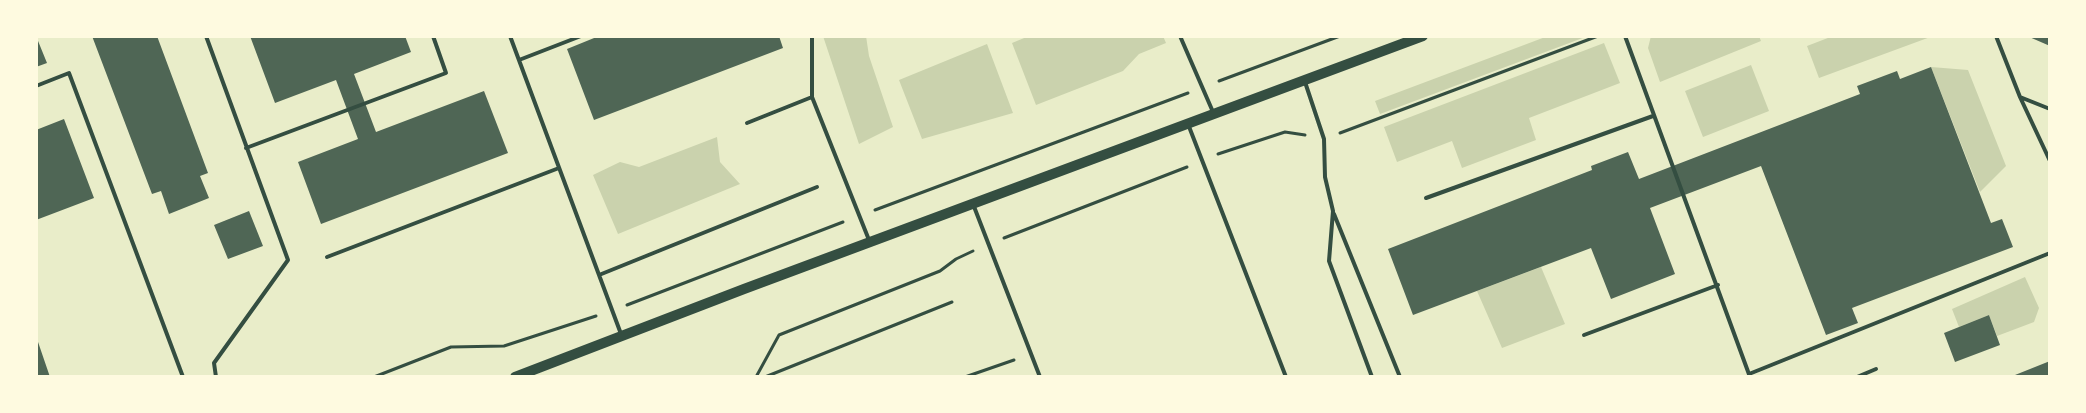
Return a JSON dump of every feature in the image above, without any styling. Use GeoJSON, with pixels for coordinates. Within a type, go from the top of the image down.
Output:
{"type":"FeatureCollection","features":[{"type":"Feature","properties":{"kind":"main road"},"geometry":{"type":"LineString","coordinates":[[519,376],[870,242],[1423,36]]}},
{"type":"Feature","properties":{"kind":"lane"},"geometry":{"type":"LineString","coordinates":[[206,36],[288,260],[214,363],[216,377]]}},
{"type":"Feature","properties":{"kind":"lane"},"geometry":{"type":"LineString","coordinates":[[246,148],[446,73],[433,36]]}},
{"type":"Feature","properties":{"kind":"lane"},"geometry":{"type":"LineString","coordinates":[[510,36],[622,336]]}},
{"type":"Feature","properties":{"kind":"lane"},"geometry":{"type":"LineString","coordinates":[[519,60],[581,36]]}},
{"type":"Feature","properties":{"kind":"lane"},"geometry":{"type":"LineString","coordinates":[[812,36],[812,97],[870,242]]}},
{"type":"Feature","properties":{"kind":"lane"},"geometry":{"type":"LineString","coordinates":[[1180,36],[1213,114]]}},
{"type":"Feature","properties":{"kind":"lane"},"geometry":{"type":"LineString","coordinates":[[1625,36],[1750,375],[2050,253]]}},
{"type":"Feature","properties":{"kind":"lane"},"geometry":{"type":"LineString","coordinates":[[1996,36],[2020,97],[2050,161]]}},
{"type":"Feature","properties":{"kind":"lane"},"geometry":{"type":"LineString","coordinates":[[36,86],[69,73],[183,377]]}},
{"type":"Feature","properties":{"kind":"lane"},"geometry":{"type":"LineString","coordinates":[[1304,80],[1324,139],[1325,177],[1333,212],[1400,377]]}},
{"type":"Feature","properties":{"kind":"lane"},"geometry":{"type":"LineString","coordinates":[[747,123],[812,97]]}},
{"type":"Feature","properties":{"kind":"lane"},"geometry":{"type":"LineString","coordinates":[[2020,97],[2050,109]]}},
{"type":"Feature","properties":{"kind":"lane"},"geometry":{"type":"LineString","coordinates":[[1426,198],[1653,116]]}},
{"type":"Feature","properties":{"kind":"lane"},"geometry":{"type":"LineString","coordinates":[[1188,124],[1286,377]]}},
{"type":"Feature","properties":{"kind":"lane"},"geometry":{"type":"LineString","coordinates":[[327,257],[559,168]]}},
{"type":"Feature","properties":{"kind":"lane"},"geometry":{"type":"LineString","coordinates":[[599,275],[817,187]]}},
{"type":"Feature","properties":{"kind":"lane"},"geometry":{"type":"LineString","coordinates":[[973,204],[1040,377]]}},
{"type":"Feature","properties":{"kind":"lane"},"geometry":{"type":"LineString","coordinates":[[1333,212],[1330,261],[1372,377]]}},
{"type":"Feature","properties":{"kind":"lane"},"geometry":{"type":"LineString","coordinates":[[1584,335],[1718,285]]}},
{"type":"Feature","properties":{"kind":"lane"},"geometry":{"type":"LineString","coordinates":[[1857,377],[1876,369]]}},
{"type":"Feature","properties":{"kind":"path"},"geometry":{"type":"LineString","coordinates":[[756,377],[779,335],[940,271],[956,259],[988,244],[1238,146],[1285,132],[1324,139],[1598,36]]}},
{"type":"Feature","properties":{"kind":"path"},"geometry":{"type":"LineString","coordinates":[[765,377],[952,302]]}},
{"type":"Feature","properties":{"kind":"path"},"geometry":{"type":"LineString","coordinates":[[965,377],[1031,354]]}},
{"type":"Feature","properties":{"kind":"green space"},"geometry":{"type":"Polygon","coordinates":[[[823,36],[866,36],[869,56],[893,127],[859,144],[823,36]]]}},
{"type":"Feature","properties":{"kind":"green space"},"geometry":{"type":"Polygon","coordinates":[[[1029,36],[1163,36],[1166,43],[1139,54],[1123,71],[1036,105],[1012,43],[1029,36]]]}},
{"type":"Feature","properties":{"kind":"green space"},"geometry":{"type":"Polygon","coordinates":[[[1548,36],[1588,36],[1380,114],[1375,101],[1548,36]]]}},
{"type":"Feature","properties":{"kind":"green space"},"geometry":{"type":"Polygon","coordinates":[[[1651,36],[1759,36],[1761,41],[1660,82],[1648,48],[1651,36]]]}},
{"type":"Feature","properties":{"kind":"green space"},"geometry":{"type":"Polygon","coordinates":[[[1833,36],[1933,36],[1819,78],[1807,46],[1833,36]]]}},
{"type":"Feature","properties":{"kind":"green space"},"geometry":{"type":"Polygon","coordinates":[[[1604,43],[1620,83],[1529,118],[1536,140],[1462,168],[1452,141],[1397,162],[1384,127],[1604,43]]]}},
{"type":"Feature","properties":{"kind":"green space"},"geometry":{"type":"Polygon","coordinates":[[[987,44],[1013,113],[922,139],[899,80],[987,44]]]}},
{"type":"Feature","properties":{"kind":"green space"},"geometry":{"type":"Polygon","coordinates":[[[1751,65],[1769,111],[1703,137],[1685,91],[1751,65]]]}},
{"type":"Feature","properties":{"kind":"green space"},"geometry":{"type":"Polygon","coordinates":[[[1931,67],[1968,70],[2006,166],[1980,192],[1931,67]]]}},
{"type":"Feature","properties":{"kind":"green space"},"geometry":{"type":"Polygon","coordinates":[[[717,137],[720,162],[740,184],[618,234],[593,175],[620,162],[639,167],[717,137]]]}},
{"type":"Feature","properties":{"kind":"green space"},"geometry":{"type":"Polygon","coordinates":[[[1541,267],[1565,324],[1502,348],[1477,291],[1541,267]]]}},
{"type":"Feature","properties":{"kind":"green space"},"geometry":{"type":"Polygon","coordinates":[[[2025,277],[2039,308],[2034,322],[1997,336],[1989,315],[1959,327],[1952,309],[2025,277]]]}},
{"type":"Feature","properties":{"kind":"building"},"geometry":{"type":"Polygon","coordinates":[[[36,36],[47,63],[36,67],[36,36]]]}},
{"type":"Feature","properties":{"kind":"building"},"geometry":{"type":"Polygon","coordinates":[[[92,36],[157,36],[208,173],[200,176],[209,198],[169,214],[161,191],[152,194],[92,36]]]}},
{"type":"Feature","properties":{"kind":"building"},"geometry":{"type":"Polygon","coordinates":[[[250,36],[405,36],[411,52],[354,74],[376,132],[484,91],[508,153],[321,224],[298,162],[358,139],[336,80],[275,103],[250,36]]]}},
{"type":"Feature","properties":{"kind":"building"},"geometry":{"type":"Polygon","coordinates":[[[599,36],[779,36],[783,48],[594,120],[567,49],[599,36]]]}},
{"type":"Feature","properties":{"kind":"building"},"geometry":{"type":"Polygon","coordinates":[[[2027,36],[2050,36],[2050,46],[2027,36]]]}},
{"type":"Feature","properties":{"kind":"building"},"geometry":{"type":"Polygon","coordinates":[[[1931,67],[1991,223],[2002,219],[2013,247],[1852,308],[1858,323],[1826,335],[1761,166],[1650,208],[1675,274],[1611,299],[1591,248],[1413,315],[1388,249],[1592,170],[1591,166],[1628,152],[1639,179],[1860,94],[1857,86],[1897,71],[1900,79],[1931,67]]]}},
{"type":"Feature","properties":{"kind":"building"},"geometry":{"type":"Polygon","coordinates":[[[64,119],[94,198],[36,220],[36,130],[64,119]]]}},
{"type":"Feature","properties":{"kind":"building"},"geometry":{"type":"Polygon","coordinates":[[[249,211],[263,246],[228,259],[214,225],[249,211]]]}},
{"type":"Feature","properties":{"kind":"building"},"geometry":{"type":"Polygon","coordinates":[[[1989,315],[2000,345],[1955,362],[1944,333],[1989,315]]]}},
{"type":"Feature","properties":{"kind":"building"},"geometry":{"type":"Polygon","coordinates":[[[37,339],[50,377],[36,377],[37,339]]]}},
{"type":"Feature","properties":{"kind":"building"},"geometry":{"type":"Polygon","coordinates":[[[2050,361],[2050,377],[2010,377],[2050,361]]]}}]}
